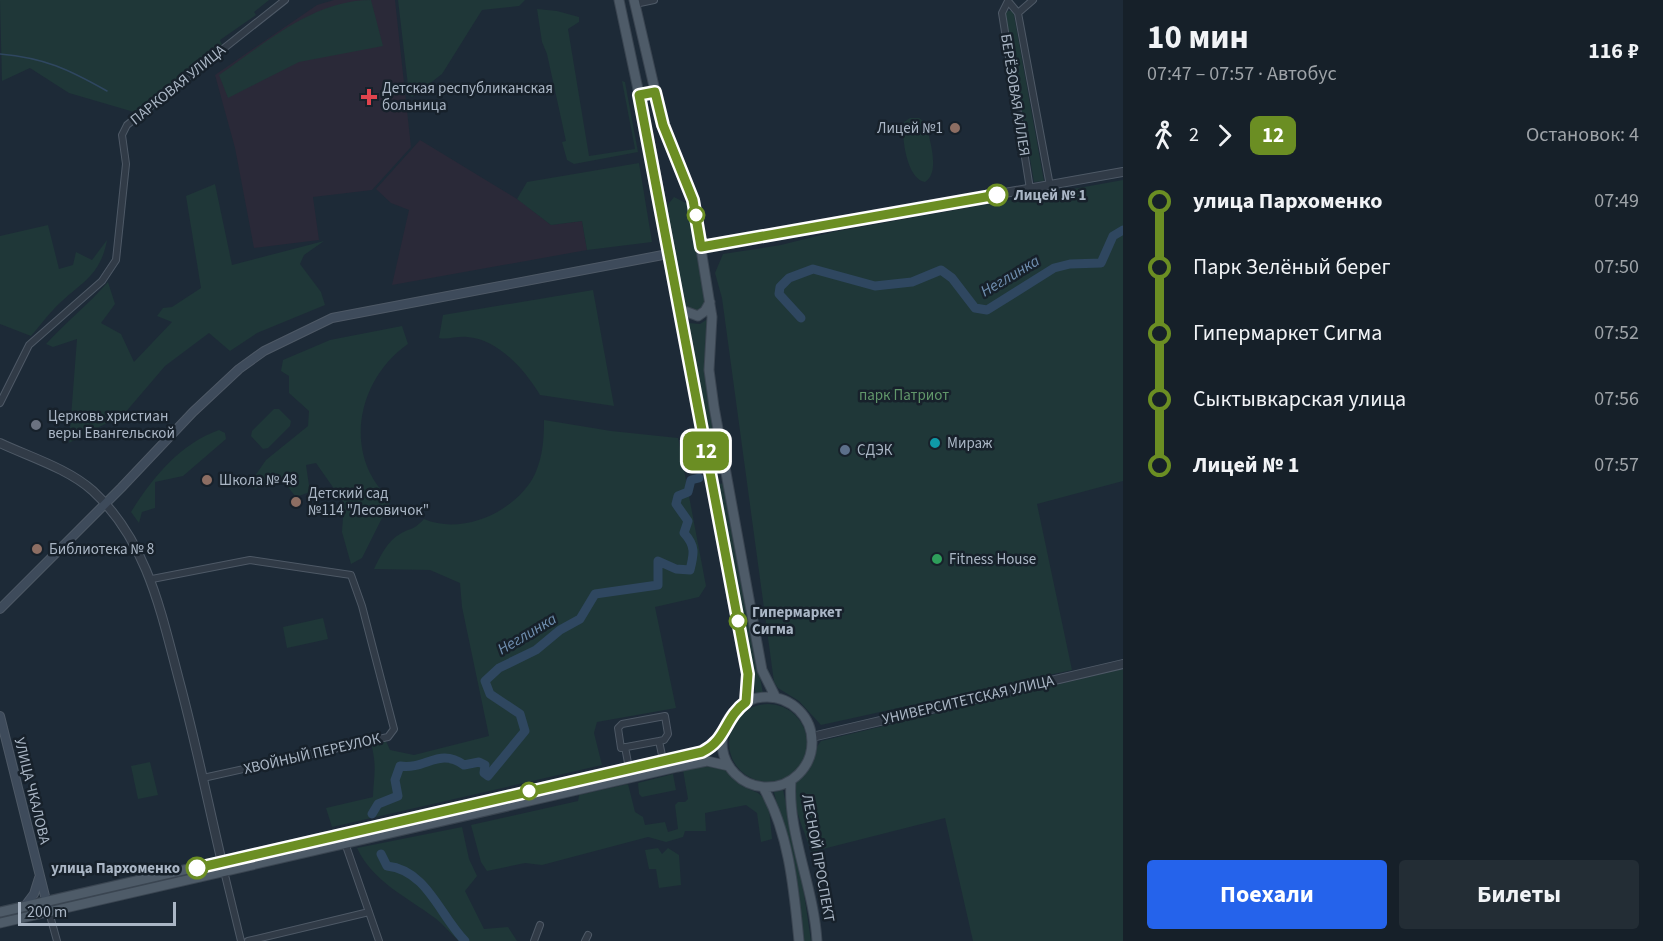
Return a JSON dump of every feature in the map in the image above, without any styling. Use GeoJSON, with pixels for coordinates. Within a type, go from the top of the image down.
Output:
{"type":"FeatureCollection","features":[{"type":"Feature","properties":{"kind":"main road"},"geometry":{"type":"LineString","coordinates":[[619,0],[748,674],[746,702]]}},
{"type":"Feature","properties":{"kind":"main road"},"geometry":{"type":"LineString","coordinates":[[634,2],[663,125],[693,200],[710,302],[710,381],[762,670],[776,698]]}},
{"type":"Feature","properties":{"kind":"main road"},"geometry":{"type":"LineString","coordinates":[[639,95],[655,92]]}},
{"type":"Feature","properties":{"kind":"main road"},"geometry":{"type":"LineString","coordinates":[[0,609],[193,412],[239,369],[264,351],[332,318],[668,254]]}},
{"type":"Feature","properties":{"kind":"main road"},"geometry":{"type":"LineString","coordinates":[[679,309],[689,315],[698,315],[705,311],[710,302]]}},
{"type":"Feature","properties":{"kind":"main road"},"geometry":{"type":"LineString","coordinates":[[0,923],[702,752],[718,742],[730,717],[746,702],[765,697],[787,701],[804,716],[812,737],[808,762],[791,781],[778,786],[763,787],[744,780],[729,766],[722,746],[723,735]]}},
{"type":"Feature","properties":{"kind":"main road","name":"УЛИЦА ЧКАЛОВА"},"geometry":{"type":"LineString","coordinates":[[0,716],[49,912]]}},
{"type":"Feature","properties":{"kind":"main road"},"geometry":{"type":"LineString","coordinates":[[0,912],[345,843],[677,767],[707,761],[729,766]]}},
{"type":"Feature","properties":{"kind":"main road","name":"ЛЕСНОЙ ПРОСПЕКТ"},"geometry":{"type":"LineString","coordinates":[[791,781],[790,801],[813,900],[817,941]]}},
{"type":"Feature","properties":{"kind":"main road","name":"ЛЕСНОЙ ПРОСПЕКТ"},"geometry":{"type":"LineString","coordinates":[[763,787],[773,805],[786,853],[799,941]]}},
{"type":"Feature","properties":{"kind":"main road"},"geometry":{"type":"LineString","coordinates":[[25,906],[34,894],[39,878]]}},
{"type":"Feature","properties":{"kind":"street","name":"ПАРКОВАЯ УЛИЦА"},"geometry":{"type":"LineString","coordinates":[[0,403],[29,345],[102,281],[116,260],[126,164],[122,135],[127,125],[285,0]]}},
{"type":"Feature","properties":{"kind":"street"},"geometry":{"type":"LineString","coordinates":[[634,2],[654,0]]}},
{"type":"Feature","properties":{"kind":"street"},"geometry":{"type":"LineString","coordinates":[[1018,13],[1033,0]]}},
{"type":"Feature","properties":{"kind":"street","name":"БЕРЁЗОВАЯ АЛЛЕЯ"},"geometry":{"type":"LineString","coordinates":[[1030,189],[1002,13],[1006,2],[1010,1],[1018,13],[1050,186]]}},
{"type":"Feature","properties":{"kind":"street"},"geometry":{"type":"LineString","coordinates":[[701,247],[1123,172]]}},
{"type":"Feature","properties":{"kind":"street"},"geometry":{"type":"LineString","coordinates":[[0,443],[83,483],[105,504],[135,545],[152,579],[203,778],[241,941]]}},
{"type":"Feature","properties":{"kind":"street","name":"ХВОЙНЫЙ ПЕРЕУЛОК"},"geometry":{"type":"LineString","coordinates":[[152,579],[250,560],[351,575],[362,606],[394,729],[388,737],[203,778]]}},
{"type":"Feature","properties":{"kind":"street","name":"УНИВЕРСИТЕТСКАЯ УЛИЦА"},"geometry":{"type":"LineString","coordinates":[[812,737],[1123,664]]}},
{"type":"Feature","properties":{"kind":"street"},"geometry":{"type":"LineString","coordinates":[[665,716],[668,734],[664,740],[658,741],[621,748],[618,728],[622,724],[665,716]]}},
{"type":"Feature","properties":{"kind":"street"},"geometry":{"type":"LineString","coordinates":[[658,741],[663,760]]}},
{"type":"Feature","properties":{"kind":"street"},"geometry":{"type":"LineString","coordinates":[[625,747],[629,768]]}},
{"type":"Feature","properties":{"kind":"street"},"geometry":{"type":"LineString","coordinates":[[345,843],[379,941]]}},
{"type":"Feature","properties":{"kind":"street","name":"УЛИЦА ЧКАЛОВА"},"geometry":{"type":"LineString","coordinates":[[49,912],[57,941]]}},
{"type":"Feature","properties":{"kind":"street"},"geometry":{"type":"LineString","coordinates":[[248,941],[369,912]]}},
{"type":"Feature","properties":{"kind":"street"},"geometry":{"type":"LineString","coordinates":[[534,941],[540,926]]}},
{"type":"Feature","properties":{"kind":"shaded area"},"geometry":{"type":"Polygon","coordinates":[[[334,0],[395,0],[411,147],[372,190],[313,197],[319,240],[254,248],[235,148],[215,75],[317,5],[334,0]]]}},
{"type":"Feature","properties":{"kind":"shaded area"},"geometry":{"type":"Polygon","coordinates":[[[420,140],[522,202],[551,225],[582,221],[587,250],[392,285],[409,210],[391,203],[376,189],[420,140]]]}},
{"type":"Feature","properties":{"kind":"green space"},"geometry":{"type":"Polygon","coordinates":[[[0,0],[269,0],[254,12],[256,15],[220,40],[222,45],[134,112],[69,93],[30,68],[2,81],[0,0]]]}},
{"type":"Feature","properties":{"kind":"green space"},"geometry":{"type":"Polygon","coordinates":[[[371,0],[383,46],[299,62],[228,98],[219,75],[272,38],[290,26],[329,7],[371,0]]]}},
{"type":"Feature","properties":{"kind":"green space"},"geometry":{"type":"Polygon","coordinates":[[[398,0],[525,0],[519,6],[482,10],[442,74],[412,97],[409,94],[398,0]]]}},
{"type":"Feature","properties":{"kind":"green space"},"geometry":{"type":"Polygon","coordinates":[[[537,9],[579,17],[579,22],[568,29],[589,156],[635,149],[622,81],[625,82],[638,152],[574,164],[567,160],[562,142],[566,141],[547,54],[542,42],[537,9]]]}},
{"type":"Feature","properties":{"kind":"green space"},"geometry":{"type":"Polygon","coordinates":[[[1013,10],[1044,181],[1034,182],[1005,12],[1013,10]]]}},
{"type":"Feature","properties":{"kind":"green space"},"geometry":{"type":"Polygon","coordinates":[[[910,118],[919,118],[926,123],[933,163],[930,177],[925,182],[914,174],[907,157],[903,129],[904,122],[910,118]]]}},
{"type":"Feature","properties":{"kind":"green space"},"geometry":{"type":"Polygon","coordinates":[[[639,163],[652,242],[587,250],[582,221],[551,225],[517,199],[527,182],[639,163]]]}},
{"type":"Feature","properties":{"kind":"green space","name":"парк Патриот"},"geometry":{"type":"Polygon","coordinates":[[[1123,180],[1123,481],[1037,504],[1072,670],[821,725],[799,701],[778,688],[774,682],[722,298],[715,273],[723,254],[1123,180]]]}},
{"type":"Feature","properties":{"kind":"green space"},"geometry":{"type":"Polygon","coordinates":[[[215,184],[232,265],[324,241],[304,255],[300,264],[321,292],[325,305],[257,333],[230,351],[209,333],[165,366],[124,414],[69,443],[77,339],[53,347],[46,344],[108,282],[115,304],[101,323],[121,334],[134,362],[172,322],[157,316],[163,308],[172,307],[201,288],[186,196],[215,184]]]}},
{"type":"Feature","properties":{"kind":"green space"},"geometry":{"type":"Polygon","coordinates":[[[674,197],[688,204],[707,303],[699,314],[685,307],[666,207],[674,197]]]}},
{"type":"Feature","properties":{"kind":"green space"},"geometry":{"type":"Polygon","coordinates":[[[48,225],[59,269],[73,265],[76,252],[92,260],[107,240],[99,264],[87,280],[53,310],[31,336],[0,324],[0,236],[48,225]]]}},
{"type":"Feature","properties":{"kind":"green space"},"geometry":{"type":"Polygon","coordinates":[[[593,290],[614,406],[540,395],[510,357],[489,343],[467,337],[439,338],[443,315],[593,290]]]}},
{"type":"Feature","properties":{"kind":"green space"},"geometry":{"type":"Polygon","coordinates":[[[709,318],[707,372],[717,455],[710,456],[689,323],[700,324],[709,318]]]}},
{"type":"Feature","properties":{"kind":"green space"},"geometry":{"type":"Polygon","coordinates":[[[402,326],[408,344],[390,359],[377,378],[367,398],[362,419],[361,441],[366,463],[376,482],[391,500],[362,558],[351,564],[342,532],[344,503],[316,463],[306,465],[310,492],[296,497],[278,475],[255,489],[250,483],[266,460],[308,426],[309,411],[289,393],[289,376],[281,371],[283,360],[330,340],[402,326]]]}},
{"type":"Feature","properties":{"kind":"green space"},"geometry":{"type":"Polygon","coordinates":[[[274,409],[279,409],[291,421],[290,426],[268,448],[263,449],[251,436],[252,431],[274,409]]]}},
{"type":"Feature","properties":{"kind":"green space"},"geometry":{"type":"Polygon","coordinates":[[[544,420],[611,431],[678,438],[706,586],[699,597],[655,607],[676,708],[597,722],[594,733],[602,765],[332,827],[326,808],[373,797],[375,764],[371,743],[385,739],[390,750],[414,755],[489,736],[462,607],[460,583],[430,570],[374,569],[391,541],[417,526],[424,519],[455,524],[472,522],[487,517],[516,499],[527,487],[538,467],[544,420]]]}},
{"type":"Feature","properties":{"kind":"green space"},"geometry":{"type":"Polygon","coordinates":[[[219,430],[225,433],[226,439],[183,476],[155,482],[155,508],[142,512],[139,523],[131,512],[158,475],[192,444],[219,430]]]}},
{"type":"Feature","properties":{"kind":"green space"},"geometry":{"type":"Polygon","coordinates":[[[726,483],[763,694],[756,696],[719,484],[726,483]]]}},
{"type":"Feature","properties":{"kind":"green space"},"geometry":{"type":"Polygon","coordinates":[[[323,618],[328,639],[287,648],[283,627],[323,618]]]}},
{"type":"Feature","properties":{"kind":"green space"},"geometry":{"type":"Polygon","coordinates":[[[1123,669],[1123,941],[973,941],[945,818],[811,852],[797,811],[794,794],[798,780],[811,763],[821,741],[1123,669]]]}},
{"type":"Feature","properties":{"kind":"green space"},"geometry":{"type":"Polygon","coordinates":[[[768,704],[783,707],[800,721],[807,743],[804,758],[790,775],[768,782],[753,779],[736,765],[729,743],[732,728],[746,711],[768,704]]]}},
{"type":"Feature","properties":{"kind":"green space"},"geometry":{"type":"Polygon","coordinates":[[[150,762],[158,795],[138,799],[131,766],[150,762]]]}},
{"type":"Feature","properties":{"kind":"green space"},"geometry":{"type":"Polygon","coordinates":[[[704,766],[723,768],[742,786],[765,799],[769,808],[772,839],[761,842],[757,813],[746,805],[705,813],[706,831],[685,831],[683,837],[666,842],[648,837],[542,865],[525,863],[487,871],[481,862],[471,825],[578,801],[579,795],[628,784],[635,812],[643,817],[645,825],[665,822],[668,832],[678,829],[675,805],[688,799],[683,770],[704,766]]]}},
{"type":"Feature","properties":{"kind":"green space"},"geometry":{"type":"Polygon","coordinates":[[[673,774],[676,790],[642,797],[639,794],[638,783],[673,774]]]}},
{"type":"Feature","properties":{"kind":"green space"},"geometry":{"type":"Polygon","coordinates":[[[783,790],[800,867],[811,941],[804,941],[799,895],[774,792],[783,790]]]}},
{"type":"Feature","properties":{"kind":"green space"},"geometry":{"type":"Polygon","coordinates":[[[462,827],[469,859],[477,876],[465,891],[484,929],[508,927],[517,941],[459,941],[435,918],[381,880],[357,848],[462,827]]]}},
{"type":"Feature","properties":{"kind":"green space"},"geometry":{"type":"Polygon","coordinates":[[[658,848],[662,854],[668,848],[679,855],[681,885],[659,888],[656,869],[649,869],[645,850],[658,848]]]}},
{"type":"Feature","properties":{"kind":"waterway"},"geometry":{"type":"LineString","coordinates":[[0,54],[30,58],[56,66],[107,91]]}},
{"type":"Feature","properties":{"kind":"waterway","name":"Неглинка"},"geometry":{"type":"LineString","coordinates":[[801,318],[779,294],[780,287],[789,278],[813,269],[875,286],[912,282],[941,270],[952,278],[975,308],[987,310],[1054,268],[1070,264],[1101,263],[1113,236],[1123,230]]}},
{"type":"Feature","properties":{"kind":"waterway","name":"Неглинка"},"geometry":{"type":"LineString","coordinates":[[372,814],[378,804],[398,796],[395,780],[400,766],[417,765],[447,758],[464,765],[479,762],[485,765],[484,773],[488,776],[525,731],[520,714],[490,694],[485,681],[499,668],[536,650],[560,630],[580,619],[595,594],[658,585],[658,561],[676,569],[690,570],[693,550],[691,542],[684,533],[688,521],[676,504],[678,496],[688,492],[691,480],[699,478]]}},
{"type":"Feature","properties":{"kind":"waterway","name":"Неглинка"},"geometry":{"type":"LineString","coordinates":[[381,854],[387,866],[401,869],[423,885],[465,941]]}},
{"type":"Feature","properties":{"kind":"bus line","name":"12"},"geometry":{"type":"LineString","coordinates":[[197,868],[702,752],[718,742],[730,717],[746,702],[749,687],[748,674],[639,95],[655,92],[663,125],[693,200],[701,247],[997,195]]}},
{"type":"Feature","properties":{"kind":"place","name":"Детская республиканская больница"},"geometry":{"type":"Point","coordinates":[369,97]}},
{"type":"Feature","properties":{"kind":"place","name":"Лицей №1"},"geometry":{"type":"Point","coordinates":[955,128]}},
{"type":"Feature","properties":{"kind":"place","name":"Лицей № 1"},"geometry":{"type":"Point","coordinates":[997,195]}},
{"type":"Feature","properties":{"kind":"place","name":"Церковь христиан веры Евангельской"},"geometry":{"type":"Point","coordinates":[36,425]}},
{"type":"Feature","properties":{"kind":"place","name":"Мираж"},"geometry":{"type":"Point","coordinates":[935,443]}},
{"type":"Feature","properties":{"kind":"place","name":"СДЭК"},"geometry":{"type":"Point","coordinates":[845,450]}},
{"type":"Feature","properties":{"kind":"place","name":"Школа № 48"},"geometry":{"type":"Point","coordinates":[207,480]}},
{"type":"Feature","properties":{"kind":"place","name":"Детский сад №114 \"Лесовичок\""},"geometry":{"type":"Point","coordinates":[296,502]}},
{"type":"Feature","properties":{"kind":"place","name":"Библиотека № 8"},"geometry":{"type":"Point","coordinates":[37,549]}},
{"type":"Feature","properties":{"kind":"place","name":"Fitness House"},"geometry":{"type":"Point","coordinates":[937,559]}},
{"type":"Feature","properties":{"kind":"place","name":"Гипермаркет Сигма"},"geometry":{"type":"Point","coordinates":[738,621]}},
{"type":"Feature","properties":{"kind":"place","name":"улица Пархоменко"},"geometry":{"type":"Point","coordinates":[197,868]}}]}
